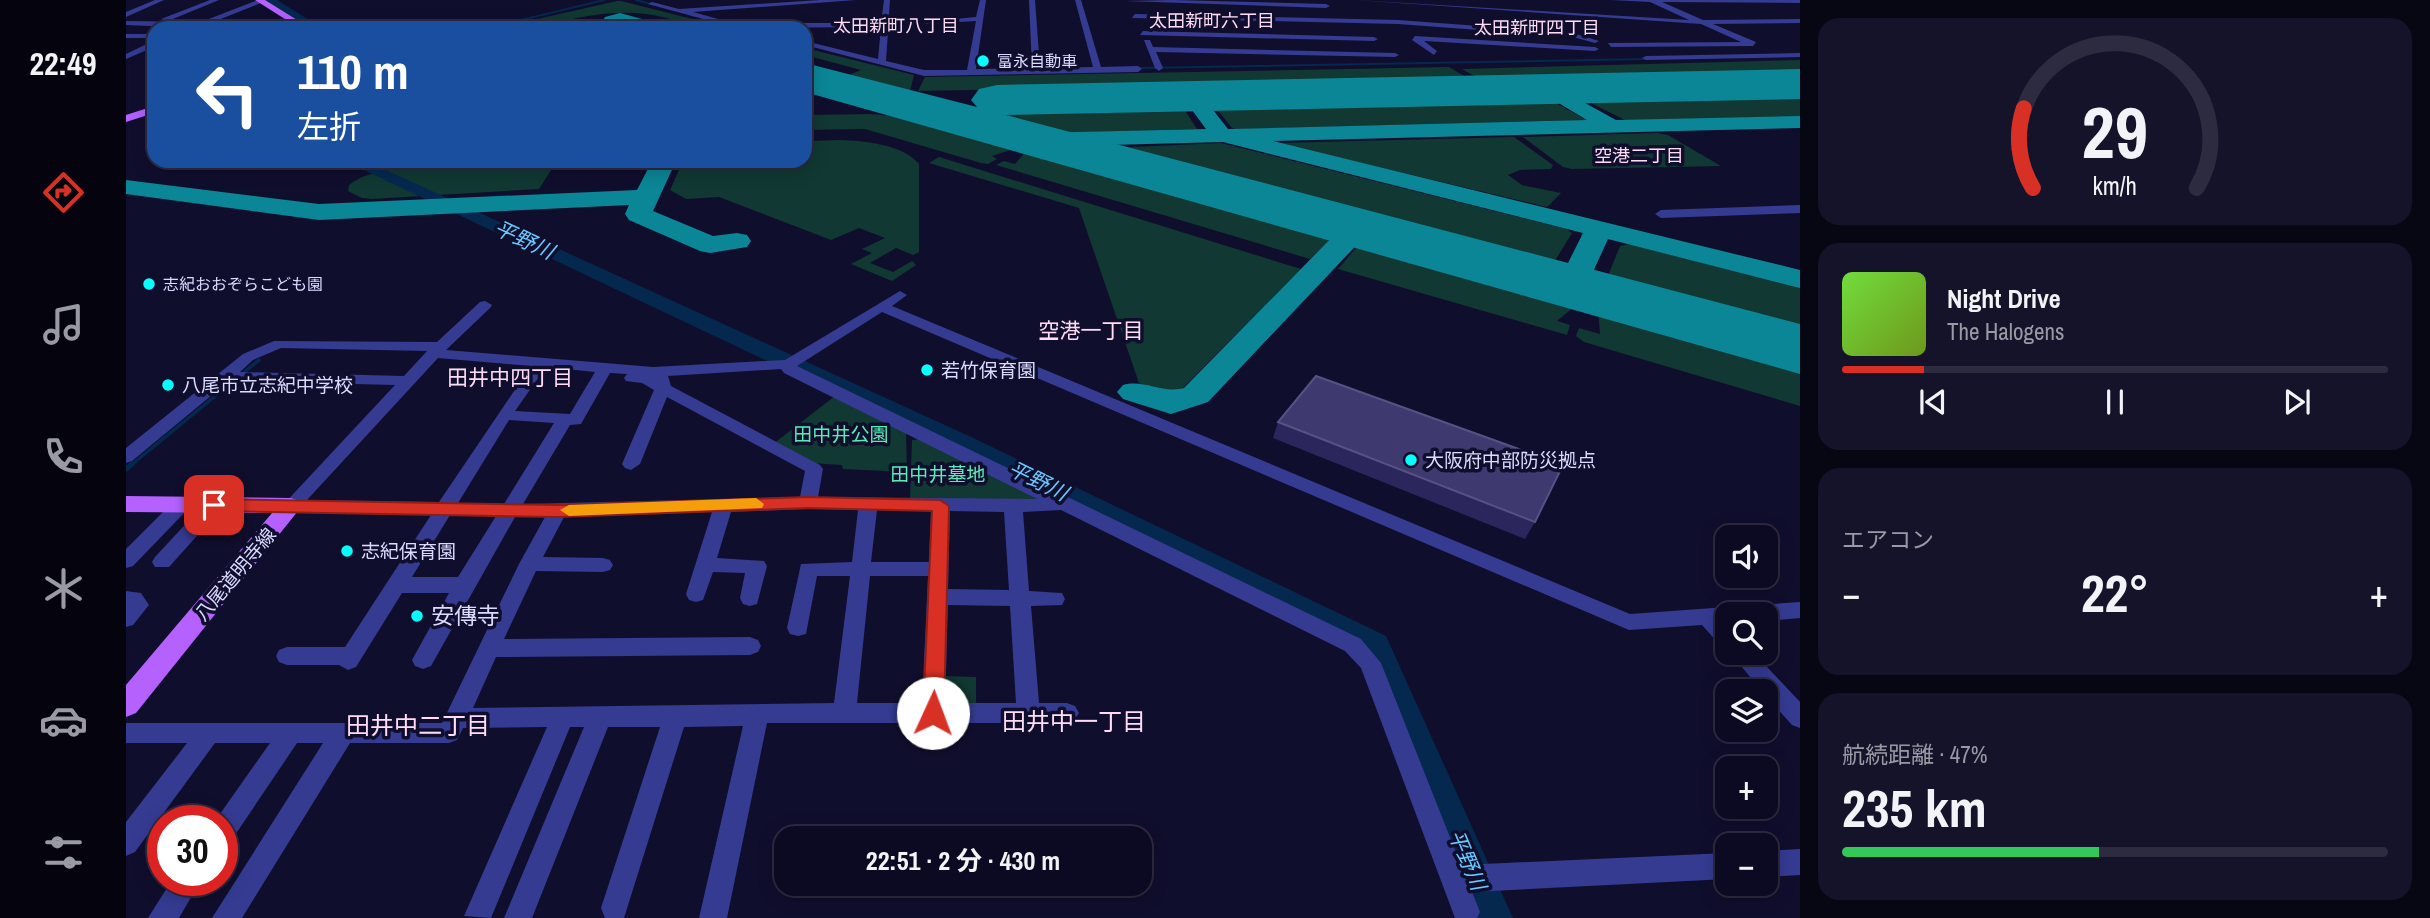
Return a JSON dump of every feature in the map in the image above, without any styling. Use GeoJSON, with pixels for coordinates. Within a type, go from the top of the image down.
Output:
{"type":"FeatureCollection","features":[{"type":"Feature","properties":{"kind":"main road"},"geometry":{"type":"LineString","coordinates":[[260,1],[293,21]]}},
{"type":"Feature","properties":{"kind":"main road"},"geometry":{"type":"LineString","coordinates":[[126,119],[147,112]]}},
{"type":"Feature","properties":{"kind":"main road","name":"八尾道明寺線"},"geometry":{"type":"LineString","coordinates":[[126,504],[291,506]]}},
{"type":"Feature","properties":{"kind":"main road","name":"八尾道明寺線"},"geometry":{"type":"LineString","coordinates":[[126,705],[291,506]]}},
{"type":"Feature","properties":{"kind":"street"},"geometry":{"type":"LineString","coordinates":[[126,19],[160,0]]}},
{"type":"Feature","properties":{"kind":"street"},"geometry":{"type":"LineString","coordinates":[[154,21],[179,10],[216,0]]}},
{"type":"Feature","properties":{"kind":"street"},"geometry":{"type":"LineString","coordinates":[[186,21],[238,0]]}},
{"type":"Feature","properties":{"kind":"street"},"geometry":{"type":"LineString","coordinates":[[677,11],[683,0]]}},
{"type":"Feature","properties":{"kind":"street"},"geometry":{"type":"LineString","coordinates":[[718,8],[725,0]]}},
{"type":"Feature","properties":{"kind":"street"},"geometry":{"type":"LineString","coordinates":[[677,11],[853,0]]}},
{"type":"Feature","properties":{"kind":"street"},"geometry":{"type":"LineString","coordinates":[[882,62],[887,0]]}},
{"type":"Feature","properties":{"kind":"street"},"geometry":{"type":"LineString","coordinates":[[971,68],[983,0]]}},
{"type":"Feature","properties":{"kind":"street"},"geometry":{"type":"LineString","coordinates":[[1032,0],[1035,67]]}},
{"type":"Feature","properties":{"kind":"street"},"geometry":{"type":"LineString","coordinates":[[1078,0],[1098,69]]}},
{"type":"Feature","properties":{"kind":"street"},"geometry":{"type":"LineString","coordinates":[[1319,0],[1405,62]]}},
{"type":"Feature","properties":{"kind":"street"},"geometry":{"type":"LineString","coordinates":[[1358,0],[1704,23],[1800,21]]}},
{"type":"Feature","properties":{"kind":"street"},"geometry":{"type":"LineString","coordinates":[[1470,0],[1552,60]]}},
{"type":"Feature","properties":{"kind":"street"},"geometry":{"type":"LineString","coordinates":[[1614,0],[1800,1]]}},
{"type":"Feature","properties":{"kind":"street"},"geometry":{"type":"LineString","coordinates":[[1652,0],[1753,44]]}},
{"type":"Feature","properties":{"kind":"street"},"geometry":{"type":"LineString","coordinates":[[209,21],[260,1]]}},
{"type":"Feature","properties":{"kind":"street"},"geometry":{"type":"LineString","coordinates":[[1158,68],[1129,1],[1235,1],[1326,6]]}},
{"type":"Feature","properties":{"kind":"street"},"geometry":{"type":"LineString","coordinates":[[1235,1],[1274,52]]}},
{"type":"Feature","properties":{"kind":"street"},"geometry":{"type":"LineString","coordinates":[[820,23],[822,2]]}},
{"type":"Feature","properties":{"kind":"street"},"geometry":{"type":"LineString","coordinates":[[657,3],[716,21]]}},
{"type":"Feature","properties":{"kind":"street"},"geometry":{"type":"LineString","coordinates":[[1135,16],[1349,21],[1507,29],[1573,35],[1595,41]]}},
{"type":"Feature","properties":{"kind":"street"},"geometry":{"type":"LineString","coordinates":[[126,19],[165,21]]}},
{"type":"Feature","properties":{"kind":"street"},"geometry":{"type":"LineString","coordinates":[[126,19],[147,22]]}},
{"type":"Feature","properties":{"kind":"street"},"geometry":{"type":"LineString","coordinates":[[927,22],[980,19]]}},
{"type":"Feature","properties":{"kind":"street"},"geometry":{"type":"LineString","coordinates":[[127,33],[140,23]]}},
{"type":"Feature","properties":{"kind":"street"},"geometry":{"type":"LineString","coordinates":[[812,23],[884,25]]}},
{"type":"Feature","properties":{"kind":"street"},"geometry":{"type":"LineString","coordinates":[[127,33],[147,25]]}},
{"type":"Feature","properties":{"kind":"street"},"geometry":{"type":"LineString","coordinates":[[127,33],[147,35]]}},
{"type":"Feature","properties":{"kind":"street"},"geometry":{"type":"LineString","coordinates":[[1143,33],[1374,39]]}},
{"type":"Feature","properties":{"kind":"street"},"geometry":{"type":"LineString","coordinates":[[1434,53],[1415,38],[1614,47],[1765,44]]}},
{"type":"Feature","properties":{"kind":"street"},"geometry":{"type":"LineString","coordinates":[[1661,44],[1690,57]]}},
{"type":"Feature","properties":{"kind":"street"},"geometry":{"type":"LineString","coordinates":[[812,45],[924,73],[971,68],[1138,69]]}},
{"type":"Feature","properties":{"kind":"street"},"geometry":{"type":"LineString","coordinates":[[126,57],[147,47]]}},
{"type":"Feature","properties":{"kind":"street"},"geometry":{"type":"LineString","coordinates":[[1150,49],[1395,55]]}},
{"type":"Feature","properties":{"kind":"street"},"geometry":{"type":"LineString","coordinates":[[126,51],[139,51]]}},
{"type":"Feature","properties":{"kind":"street"},"geometry":{"type":"LineString","coordinates":[[1646,58],[1800,55]]}},
{"type":"Feature","properties":{"kind":"street"},"geometry":{"type":"LineString","coordinates":[[914,63],[971,68]]}},
{"type":"Feature","properties":{"kind":"street"},"geometry":{"type":"LineString","coordinates":[[1661,214],[1799,210]]}},
{"type":"Feature","properties":{"kind":"street"},"geometry":{"type":"LineString","coordinates":[[126,457],[248,357],[279,344],[434,353],[489,362],[603,371],[653,372],[789,364],[900,295]]}},
{"type":"Feature","properties":{"kind":"street"},"geometry":{"type":"LineString","coordinates":[[291,506],[434,353],[485,305]]}},
{"type":"Feature","properties":{"kind":"street"},"geometry":{"type":"LineString","coordinates":[[882,307],[1629,622],[1715,616]]}},
{"type":"Feature","properties":{"kind":"street"},"geometry":{"type":"LineString","coordinates":[[789,364],[789,370],[1353,645],[1370,663],[1460,878],[1466,912]]}},
{"type":"Feature","properties":{"kind":"street"},"geometry":{"type":"LineString","coordinates":[[287,656],[350,658],[504,415],[539,366]]}},
{"type":"Feature","properties":{"kind":"street"},"geometry":{"type":"LineString","coordinates":[[603,371],[645,379],[814,469],[808,503]]}},
{"type":"Feature","properties":{"kind":"street"},"geometry":{"type":"LineString","coordinates":[[504,415],[575,420],[603,371]]}},
{"type":"Feature","properties":{"kind":"street"},"geometry":{"type":"LineString","coordinates":[[631,464],[663,388],[664,379],[653,372]]}},
{"type":"Feature","properties":{"kind":"street"},"geometry":{"type":"LineString","coordinates":[[227,376],[408,381]]}},
{"type":"Feature","properties":{"kind":"street"},"geometry":{"type":"LineString","coordinates":[[422,660],[464,585],[565,419]]}},
{"type":"Feature","properties":{"kind":"street"},"geometry":{"type":"LineString","coordinates":[[291,506],[558,511],[808,503],[940,506],[1061,504]]}},
{"type":"Feature","properties":{"kind":"street"},"geometry":{"type":"LineString","coordinates":[[126,561],[181,505]]}},
{"type":"Feature","properties":{"kind":"street"},"geometry":{"type":"LineString","coordinates":[[162,562],[214,505]]}},
{"type":"Feature","properties":{"kind":"street"},"geometry":{"type":"LineString","coordinates":[[696,594],[724,505]]}},
{"type":"Feature","properties":{"kind":"street"},"geometry":{"type":"LineString","coordinates":[[844,713],[868,505]]}},
{"type":"Feature","properties":{"kind":"street"},"geometry":{"type":"LineString","coordinates":[[933,713],[940,506]]}},
{"type":"Feature","properties":{"kind":"street"},"geometry":{"type":"LineString","coordinates":[[1013,506],[1028,713]]}},
{"type":"Feature","properties":{"kind":"street"},"geometry":{"type":"LineString","coordinates":[[126,733],[449,733],[529,564],[558,511]]}},
{"type":"Feature","properties":{"kind":"street"},"geometry":{"type":"LineString","coordinates":[[529,564],[603,565]]}},
{"type":"Feature","properties":{"kind":"street"},"geometry":{"type":"LineString","coordinates":[[705,565],[757,566],[750,598]]}},
{"type":"Feature","properties":{"kind":"street"},"geometry":{"type":"LineString","coordinates":[[798,628],[808,569],[938,569]]}},
{"type":"Feature","properties":{"kind":"street"},"geometry":{"type":"LineString","coordinates":[[397,585],[464,585]]}},
{"type":"Feature","properties":{"kind":"street"},"geometry":{"type":"LineString","coordinates":[[937,597],[1055,599]]}},
{"type":"Feature","properties":{"kind":"street"},"geometry":{"type":"LineString","coordinates":[[126,599],[134,599],[139,605],[126,618]]}},
{"type":"Feature","properties":{"kind":"street"},"geometry":{"type":"LineString","coordinates":[[1778,612],[1800,610]]}},
{"type":"Feature","properties":{"kind":"street"},"geometry":{"type":"LineString","coordinates":[[489,648],[750,646]]}},
{"type":"Feature","properties":{"kind":"street"},"geometry":{"type":"LineString","coordinates":[[1752,665],[1800,718]]}},
{"type":"Feature","properties":{"kind":"street"},"geometry":{"type":"LineString","coordinates":[[457,718],[757,716],[765,713],[1067,713]]}},
{"type":"Feature","properties":{"kind":"street"},"geometry":{"type":"LineString","coordinates":[[615,908],[675,716]]}},
{"type":"Feature","properties":{"kind":"street"},"geometry":{"type":"LineString","coordinates":[[713,918],[757,716]]}},
{"type":"Feature","properties":{"kind":"street"},"geometry":{"type":"LineString","coordinates":[[478,916],[563,717]]}},
{"type":"Feature","properties":{"kind":"street"},"geometry":{"type":"LineString","coordinates":[[518,918],[600,717]]}},
{"type":"Feature","properties":{"kind":"street"},"geometry":{"type":"LineString","coordinates":[[126,843],[209,733]]}},
{"type":"Feature","properties":{"kind":"street"},"geometry":{"type":"LineString","coordinates":[[238,809],[291,733]]}},
{"type":"Feature","properties":{"kind":"street"},"geometry":{"type":"LineString","coordinates":[[226,918],[342,733]]}},
{"type":"Feature","properties":{"kind":"street"},"geometry":{"type":"LineString","coordinates":[[1778,863],[1800,862]]}},
{"type":"Feature","properties":{"kind":"street"},"geometry":{"type":"LineString","coordinates":[[1460,878],[1557,876],[1715,867]]}},
{"type":"Feature","properties":{"kind":"street"},"geometry":{"type":"LineString","coordinates":[[162,918],[177,896]]}},
{"type":"Feature","properties":{"kind":"green space"},"geometry":{"type":"Polygon","coordinates":[[[621,1],[700,21],[627,13],[597,15],[569,20],[571,21],[529,21],[621,1]]]}},
{"type":"Feature","properties":{"kind":"green space"},"geometry":{"type":"Polygon","coordinates":[[[812,50],[914,75],[910,91],[884,89],[841,78],[861,70],[812,57],[812,50]]]}},
{"type":"Feature","properties":{"kind":"green space"},"geometry":{"type":"Polygon","coordinates":[[[1800,60],[1800,74],[1481,80],[1462,69],[1800,60]]]}},
{"type":"Feature","properties":{"kind":"green space"},"geometry":{"type":"Polygon","coordinates":[[[1449,67],[1471,80],[918,91],[925,77],[1449,67]]]}},
{"type":"Feature","properties":{"kind":"green space"},"geometry":{"type":"Polygon","coordinates":[[[1800,94],[1800,117],[1627,121],[1587,101],[1800,94]]]}},
{"type":"Feature","properties":{"kind":"green space"},"geometry":{"type":"Polygon","coordinates":[[[1550,100],[1587,120],[1237,129],[1232,128],[1216,108],[1550,100]]]}},
{"type":"Feature","properties":{"kind":"green space"},"geometry":{"type":"Polygon","coordinates":[[[1178,107],[1184,109],[1197,129],[1052,133],[977,113],[1178,107]]]}},
{"type":"Feature","properties":{"kind":"green space"},"geometry":{"type":"Polygon","coordinates":[[[872,114],[910,118],[1020,147],[992,156],[997,159],[988,164],[981,163],[865,129],[812,130],[812,115],[872,114]]]}},
{"type":"Feature","properties":{"kind":"green space"},"geometry":{"type":"Polygon","coordinates":[[[1657,133],[1668,135],[1721,166],[1572,169],[1563,167],[1523,137],[1657,133]]]}},
{"type":"Feature","properties":{"kind":"green space"},"geometry":{"type":"Polygon","coordinates":[[[1514,137],[1553,165],[1551,169],[1520,170],[1508,175],[1522,185],[1561,193],[1547,207],[1277,143],[1514,137]]]}},
{"type":"Feature","properties":{"kind":"green space"},"geometry":{"type":"Polygon","coordinates":[[[812,141],[871,143],[903,152],[919,164],[919,252],[913,255],[896,248],[870,263],[893,272],[912,261],[916,265],[892,281],[851,264],[872,253],[862,249],[885,238],[859,228],[831,240],[719,197],[686,199],[670,190],[680,168],[812,168],[812,141]]]}},
{"type":"Feature","properties":{"kind":"green space"},"geometry":{"type":"Polygon","coordinates":[[[1221,143],[1567,229],[1572,233],[1553,264],[1543,265],[1110,148],[1221,143]]]}},
{"type":"Feature","properties":{"kind":"green space"},"geometry":{"type":"Polygon","coordinates":[[[1027,150],[1315,229],[1329,234],[1328,242],[1310,259],[996,165],[1004,161],[1015,164],[1027,150]]]}},
{"type":"Feature","properties":{"kind":"green space"},"geometry":{"type":"Polygon","coordinates":[[[939,157],[1301,269],[1181,390],[1160,392],[1139,383],[1079,208],[929,163],[939,157]]]}},
{"type":"Feature","properties":{"kind":"green space"},"geometry":{"type":"Polygon","coordinates":[[[404,168],[552,168],[539,189],[372,199],[362,198],[348,191],[349,185],[382,171],[404,168]]]}},
{"type":"Feature","properties":{"kind":"green space"},"geometry":{"type":"Polygon","coordinates":[[[1629,244],[1800,287],[1800,332],[1613,283],[1607,278],[1620,246],[1629,244]]]}},
{"type":"Feature","properties":{"kind":"green space"},"geometry":{"type":"Polygon","coordinates":[[[1365,245],[1576,305],[1557,321],[1570,325],[1567,335],[1338,269],[1356,248],[1365,245]]]}},
{"type":"Feature","properties":{"kind":"green space"},"geometry":{"type":"Polygon","coordinates":[[[1598,308],[1800,365],[1800,406],[1584,342],[1576,336],[1579,328],[1600,334],[1598,308]]]}},
{"type":"Feature","properties":{"kind":"green space","name":"田中井公園"},"geometry":{"type":"Polygon","coordinates":[[[835,396],[906,431],[907,472],[843,469],[842,465],[810,463],[773,444],[835,396]]]}},
{"type":"Feature","properties":{"kind":"green space","name":"田中井墓地"},"geometry":{"type":"Polygon","coordinates":[[[926,439],[1041,501],[910,500],[912,440],[926,439]]]}},
{"type":"Feature","properties":{"kind":"green space"},"geometry":{"type":"Polygon","coordinates":[[[943,676],[976,677],[976,711],[942,705],[943,676]]]}},
{"type":"Feature","properties":{"kind":"building","name":"大阪府中部防災拠点"},"geometry":{"type":"Polygon","coordinates":[[[1316,376],[1563,465],[1535,522],[1278,422],[1316,376]]]}},
{"type":"Feature","properties":{"kind":"waterway","name":"平野川"},"geometry":{"type":"LineString","coordinates":[[270,0],[304,21]]}},
{"type":"Feature","properties":{"kind":"waterway"},"geometry":{"type":"LineString","coordinates":[[517,21],[604,0]]}},
{"type":"Feature","properties":{"kind":"waterway"},"geometry":{"type":"LineString","coordinates":[[636,0],[655,5]]}},
{"type":"Feature","properties":{"kind":"waterway"},"geometry":{"type":"LineString","coordinates":[[1138,68],[1647,59]]}},
{"type":"Feature","properties":{"kind":"waterway","name":"平野川"},"geometry":{"type":"LineString","coordinates":[[368,168],[960,442],[1374,645],[1492,918]]}},
{"type":"Feature","properties":{"kind":"waterway"},"geometry":{"type":"LineString","coordinates":[[130,466],[259,360]]}},
{"type":"Feature","properties":{"kind":"waterway"},"geometry":{"type":"LineString","coordinates":[[126,469],[132,464]]}},
{"type":"Feature","properties":{"kind":"taxiway"},"geometry":{"type":"LineString","coordinates":[[1547,88],[1611,126]]}},
{"type":"Feature","properties":{"kind":"taxiway"},"geometry":{"type":"LineString","coordinates":[[1191,95],[1223,136]]}},
{"type":"Feature","properties":{"kind":"taxiway"},"geometry":{"type":"LineString","coordinates":[[1223,136],[1800,122]]}},
{"type":"Feature","properties":{"kind":"taxiway"},"geometry":{"type":"LineString","coordinates":[[1033,140],[1223,136]]}},
{"type":"Feature","properties":{"kind":"taxiway"},"geometry":{"type":"LineString","coordinates":[[1223,136],[1800,279]]}},
{"type":"Feature","properties":{"kind":"taxiway"},"geometry":{"type":"LineString","coordinates":[[661,168],[638,214],[710,245],[737,241]]}},
{"type":"Feature","properties":{"kind":"taxiway"},"geometry":{"type":"LineString","coordinates":[[126,187],[319,212],[645,197]]}},
{"type":"Feature","properties":{"kind":"taxiway"},"geometry":{"type":"LineString","coordinates":[[1135,392],[1171,403],[1196,395],[1356,229]]}},
{"type":"Feature","properties":{"kind":"taxiway"},"geometry":{"type":"LineString","coordinates":[[1571,287],[1598,231]]}},
{"type":"Feature","properties":{"kind":"runway"},"geometry":{"type":"LineString","coordinates":[[812,79],[1800,349]]}},
{"type":"Feature","properties":{"kind":"runway"},"geometry":{"type":"LineString","coordinates":[[997,100],[1800,84]]}},
{"type":"Feature","properties":{"kind":"slow traffic"},"geometry":{"type":"LineString","coordinates":[[569,510],[756,504]]}},
{"type":"Feature","properties":{"kind":"place","name":"富永自動車"},"geometry":{"type":"Point","coordinates":[983,61]}},
{"type":"Feature","properties":{"kind":"place","name":"志紀おおぞらこども園"},"geometry":{"type":"Point","coordinates":[149,284]}},
{"type":"Feature","properties":{"kind":"place","name":"若竹保育園"},"geometry":{"type":"Point","coordinates":[927,370]}},
{"type":"Feature","properties":{"kind":"place","name":"八尾市立志紀中学校"},"geometry":{"type":"Point","coordinates":[168,385]}},
{"type":"Feature","properties":{"kind":"place","name":"大阪府中部防災拠点"},"geometry":{"type":"Point","coordinates":[1411,460]}},
{"type":"Feature","properties":{"kind":"place","name":"志紀保育園"},"geometry":{"type":"Point","coordinates":[347,551]}},
{"type":"Feature","properties":{"kind":"place","name":"安傳寺"},"geometry":{"type":"Point","coordinates":[417,616]}},
{"type":"Feature","properties":{"kind":"district","name":"太田新町六丁目"},"geometry":{"type":"Point","coordinates":[1212,21]}},
{"type":"Feature","properties":{"kind":"district","name":"太田新町八丁目"},"geometry":{"type":"Point","coordinates":[896,26]}},
{"type":"Feature","properties":{"kind":"district","name":"太田新町四丁目"},"geometry":{"type":"Point","coordinates":[1537,28]}},
{"type":"Feature","properties":{"kind":"district","name":"空港二丁目"},"geometry":{"type":"Point","coordinates":[1639,156]}},
{"type":"Feature","properties":{"kind":"district","name":"空港一丁目"},"geometry":{"type":"Point","coordinates":[1091,331]}},
{"type":"Feature","properties":{"kind":"district","name":"田井中四丁目"},"geometry":{"type":"Point","coordinates":[510,378]}},
{"type":"Feature","properties":{"kind":"district","name":"田井中一丁目"},"geometry":{"type":"Point","coordinates":[1074,722]}},
{"type":"Feature","properties":{"kind":"district","name":"田井中二丁目"},"geometry":{"type":"Point","coordinates":[418,726]}},
{"type":"Feature","properties":{"kind":"route"},"geometry":{"type":"LineString","coordinates":[[214,505],[558,511],[808,503],[940,506],[933,713]]}}]}
